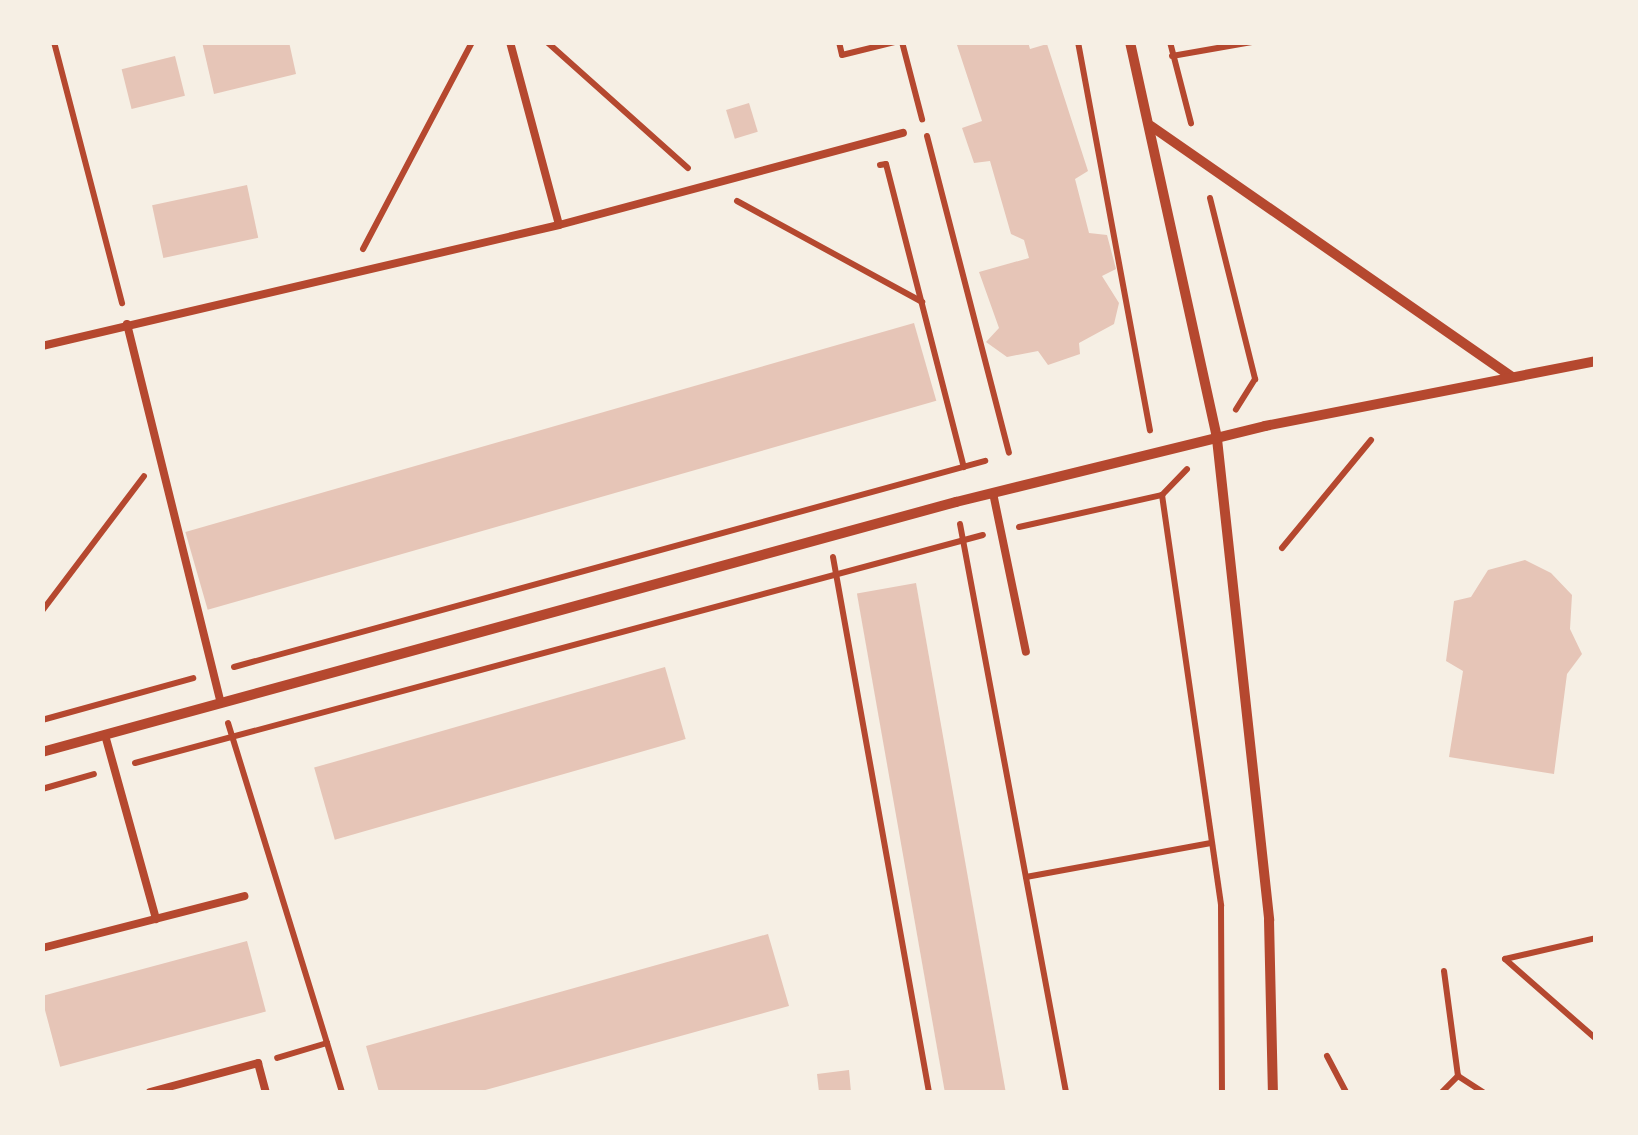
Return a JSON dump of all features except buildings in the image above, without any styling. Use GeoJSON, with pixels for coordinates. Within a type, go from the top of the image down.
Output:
{"type":"FeatureCollection","features":[{"type":"Feature","properties":{"kind":"street"},"geometry":{"type":"LineString","coordinates":[[1130,42],[1217,440],[1269,920],[1273,1092]]}},
{"type":"Feature","properties":{"kind":"street"},"geometry":{"type":"LineString","coordinates":[[1151,126],[1512,378]]}},
{"type":"Feature","properties":{"kind":"street"},"geometry":{"type":"LineString","coordinates":[[42,752],[956,502],[1217,440],[1596,361]]}},
{"type":"Feature","properties":{"kind":"lane"},"geometry":{"type":"LineString","coordinates":[[510,42],[559,226]]}},
{"type":"Feature","properties":{"kind":"lane"},"geometry":{"type":"LineString","coordinates":[[42,346],[559,226],[903,133]]}},
{"type":"Feature","properties":{"kind":"lane"},"geometry":{"type":"LineString","coordinates":[[128,324],[221,703]]}},
{"type":"Feature","properties":{"kind":"lane"},"geometry":{"type":"LineString","coordinates":[[993,494],[1026,652]]}},
{"type":"Feature","properties":{"kind":"lane"},"geometry":{"type":"LineString","coordinates":[[105,735],[156,919]]}},
{"type":"Feature","properties":{"kind":"lane"},"geometry":{"type":"LineString","coordinates":[[42,948],[244,896]]}},
{"type":"Feature","properties":{"kind":"lane"},"geometry":{"type":"LineString","coordinates":[[150,1092],[258,1063],[266,1092]]}},
{"type":"Feature","properties":{"kind":"path"},"geometry":{"type":"LineString","coordinates":[[54,42],[123,308]]}},
{"type":"Feature","properties":{"kind":"path"},"geometry":{"type":"LineString","coordinates":[[380,249],[361,253],[472,42]]}},
{"type":"Feature","properties":{"kind":"path"},"geometry":{"type":"LineString","coordinates":[[547,42],[706,184],[922,302]]}},
{"type":"Feature","properties":{"kind":"path"},"geometry":{"type":"LineString","coordinates":[[839,42],[842,56],[899,42],[1009,453]]}},
{"type":"Feature","properties":{"kind":"path"},"geometry":{"type":"LineString","coordinates":[[1078,42],[1146,411]]}},
{"type":"Feature","properties":{"kind":"path"},"geometry":{"type":"LineString","coordinates":[[1170,42],[1255,379]]}},
{"type":"Feature","properties":{"kind":"path"},"geometry":{"type":"LineString","coordinates":[[1172,56],[1252,42]]}},
{"type":"Feature","properties":{"kind":"path"},"geometry":{"type":"LineString","coordinates":[[867,168],[886,164],[964,466]]}},
{"type":"Feature","properties":{"kind":"path"},"geometry":{"type":"LineString","coordinates":[[737,202],[756,197]]}},
{"type":"Feature","properties":{"kind":"path"},"geometry":{"type":"LineString","coordinates":[[107,312],[141,304]]}},
{"type":"Feature","properties":{"kind":"path"},"geometry":{"type":"LineString","coordinates":[[1282,548],[1371,440]]}},
{"type":"Feature","properties":{"kind":"path"},"geometry":{"type":"LineString","coordinates":[[42,612],[159,456]]}},
{"type":"Feature","properties":{"kind":"path"},"geometry":{"type":"LineString","coordinates":[[42,720],[985,461]]}},
{"type":"Feature","properties":{"kind":"path"},"geometry":{"type":"LineString","coordinates":[[42,789],[836,571],[1162,495],[1220,906],[1222,1092]]}},
{"type":"Feature","properties":{"kind":"path"},"geometry":{"type":"LineString","coordinates":[[956,502],[1066,1092]]}},
{"type":"Feature","properties":{"kind":"path"},"geometry":{"type":"LineString","coordinates":[[830,536],[929,1092]]}},
{"type":"Feature","properties":{"kind":"path"},"geometry":{"type":"LineString","coordinates":[[221,703],[342,1092]]}},
{"type":"Feature","properties":{"kind":"path"},"geometry":{"type":"LineString","coordinates":[[1026,876],[1212,842]]}},
{"type":"Feature","properties":{"kind":"path"},"geometry":{"type":"LineString","coordinates":[[1596,938],[1505,958],[1596,1039]]}},
{"type":"Feature","properties":{"kind":"path"},"geometry":{"type":"LineString","coordinates":[[1444,971],[1458,1076],[1483,1092]]}},
{"type":"Feature","properties":{"kind":"path"},"geometry":{"type":"LineString","coordinates":[[258,1063],[328,1043]]}},
{"type":"Feature","properties":{"kind":"path"},"geometry":{"type":"LineString","coordinates":[[1327,1056],[1346,1092]]}},
{"type":"Feature","properties":{"kind":"path"},"geometry":{"type":"LineString","coordinates":[[1442,1092],[1458,1076]]}}]}
